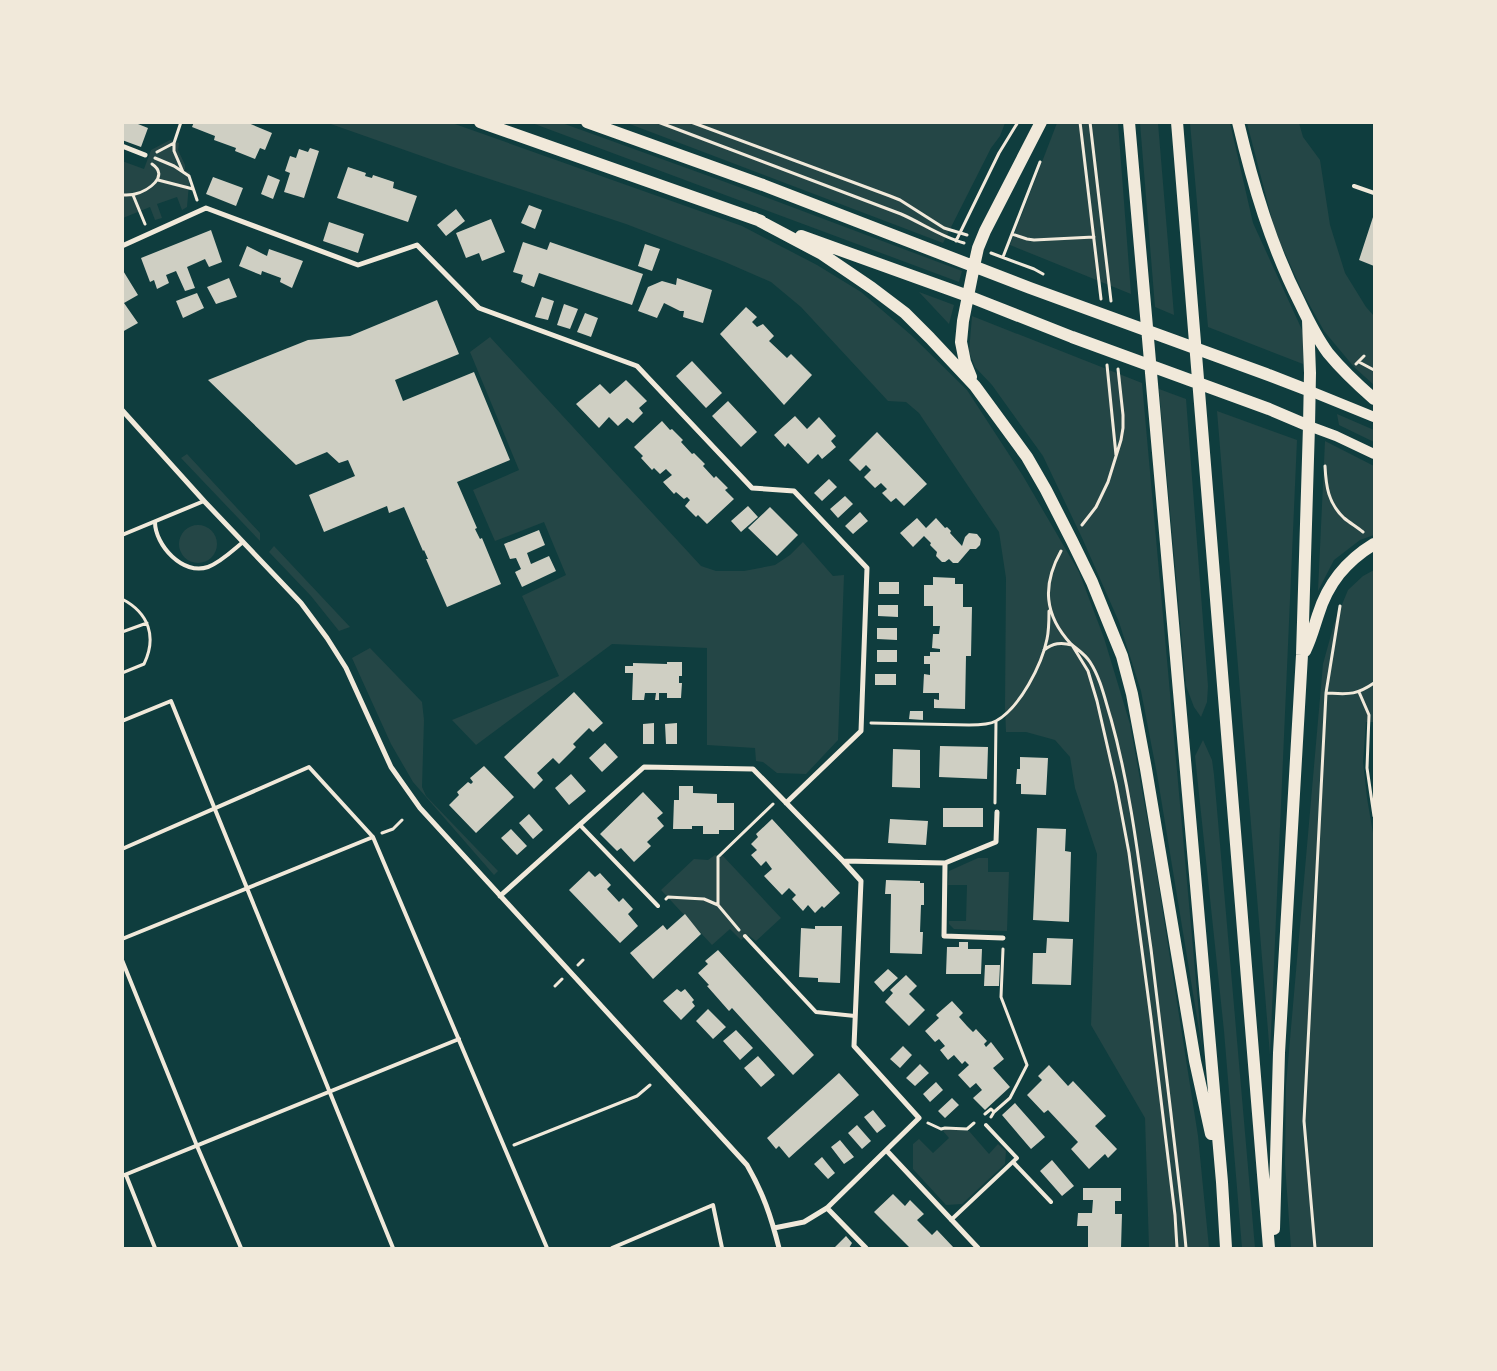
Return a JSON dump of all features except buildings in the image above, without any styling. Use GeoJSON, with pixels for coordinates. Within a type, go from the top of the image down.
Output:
{"type":"FeatureCollection","features":[{"type":"Feature","properties":{"kind":"main road"},"geometry":{"type":"LineString","coordinates":[[480,122],[754,218],[968,296],[1336,436],[1374,454]]}},
{"type":"Feature","properties":{"kind":"main road"},"geometry":{"type":"LineString","coordinates":[[587,122],[763,184],[1070,303],[1266,374],[1374,417]]}},
{"type":"Feature","properties":{"kind":"main road"},"geometry":{"type":"LineString","coordinates":[[975,386],[965,362],[961,342],[978,248],[1041,122]]}},
{"type":"Feature","properties":{"kind":"main road"},"geometry":{"type":"LineString","coordinates":[[1129,122],[1222,1182],[1226,1248]]}},
{"type":"Feature","properties":{"kind":"main road"},"geometry":{"type":"LineString","coordinates":[[1177,122],[1269,1248]]}},
{"type":"Feature","properties":{"kind":"main road"},"geometry":{"type":"LineString","coordinates":[[1238,122],[1259,203],[1278,256],[1308,320],[1328,352],[1350,377],[1374,399]]}},
{"type":"Feature","properties":{"kind":"main road"},"geometry":{"type":"LineString","coordinates":[[754,218],[822,254],[905,313],[975,386],[1027,457],[1046,490],[1092,582],[1122,656],[1132,694],[1142,743],[1195,1061],[1222,1182]]}},
{"type":"Feature","properties":{"kind":"main road"},"geometry":{"type":"LineString","coordinates":[[1274,1248],[1279,1053],[1302,655],[1310,426],[1308,320]]}},
{"type":"Feature","properties":{"kind":"main road"},"geometry":{"type":"LineString","coordinates":[[1302,655],[1310,643],[1325,596],[1333,580],[1371,540]]}},
{"type":"Feature","properties":{"kind":"street"},"geometry":{"type":"LineString","coordinates":[[122,146],[145,155]]}},
{"type":"Feature","properties":{"kind":"street"},"geometry":{"type":"LineString","coordinates":[[122,246],[206,208],[358,265],[417,244],[479,308],[637,366],[752,488],[794,491],[867,568],[860,731],[786,803]]}},
{"type":"Feature","properties":{"kind":"street"},"geometry":{"type":"LineString","coordinates":[[122,410],[204,501],[301,603],[346,668],[391,767],[420,808],[747,1164],[762,1192],[774,1228],[778,1248]]}},
{"type":"Feature","properties":{"kind":"street"},"geometry":{"type":"LineString","coordinates":[[500,896],[644,767],[754,769],[861,882],[854,1046],[919,1118],[827,1208],[804,1222],[774,1228]]}},
{"type":"Feature","properties":{"kind":"street"},"geometry":{"type":"LineString","coordinates":[[843,861],[945,863],[996,842],[997,812]]}},
{"type":"Feature","properties":{"kind":"street"},"geometry":{"type":"LineString","coordinates":[[945,863],[944,936],[1003,938]]}},
{"type":"Feature","properties":{"kind":"street"},"geometry":{"type":"LineString","coordinates":[[887,1151],[978,1248]]}},
{"type":"Feature","properties":{"kind":"street"},"geometry":{"type":"LineString","coordinates":[[827,1208],[866,1248]]}},
{"type":"Feature","properties":{"kind":"lane"},"geometry":{"type":"LineString","coordinates":[[1354,186],[1374,193]]}},
{"type":"Feature","properties":{"kind":"lane"},"geometry":{"type":"LineString","coordinates":[[122,535],[204,501]]}},
{"type":"Feature","properties":{"kind":"lane"},"geometry":{"type":"LineString","coordinates":[[155,522],[160,540],[169,554],[182,565],[192,568],[199,569],[213,565],[243,542]]}},
{"type":"Feature","properties":{"kind":"lane"},"geometry":{"type":"LineString","coordinates":[[122,721],[171,701],[393,1248]]}},
{"type":"Feature","properties":{"kind":"lane"},"geometry":{"type":"LineString","coordinates":[[122,850],[309,767],[374,837],[547,1248]]}},
{"type":"Feature","properties":{"kind":"lane"},"geometry":{"type":"LineString","coordinates":[[580,825],[658,906]]}},
{"type":"Feature","properties":{"kind":"lane"},"geometry":{"type":"LineString","coordinates":[[122,939],[374,837]]}},
{"type":"Feature","properties":{"kind":"lane"},"geometry":{"type":"LineString","coordinates":[[745,936],[816,1012],[855,1016]]}},
{"type":"Feature","properties":{"kind":"lane"},"geometry":{"type":"LineString","coordinates":[[122,960],[240,1248]]}},
{"type":"Feature","properties":{"kind":"lane"},"geometry":{"type":"LineString","coordinates":[[155,1248],[124,1175],[459,1040]]}},
{"type":"Feature","properties":{"kind":"lane"},"geometry":{"type":"LineString","coordinates":[[951,1220],[1017,1158],[986,1125]]}},
{"type":"Feature","properties":{"kind":"lane"},"geometry":{"type":"LineString","coordinates":[[1012,1162],[1052,1202]]}},
{"type":"Feature","properties":{"kind":"lane"},"geometry":{"type":"LineString","coordinates":[[612,1248],[713,1205],[722,1248]]}},
{"type":"Feature","properties":{"kind":"path"},"geometry":{"type":"LineString","coordinates":[[181,122],[174,143],[174,151],[183,172]]}},
{"type":"Feature","properties":{"kind":"path"},"geometry":{"type":"LineString","coordinates":[[658,122],[901,214],[966,244]]}},
{"type":"Feature","properties":{"kind":"path"},"geometry":{"type":"LineString","coordinates":[[691,122],[890,196],[944,228],[970,236]]}},
{"type":"Feature","properties":{"kind":"path"},"geometry":{"type":"LineString","coordinates":[[956,241],[999,153],[1018,122]]}},
{"type":"Feature","properties":{"kind":"path"},"geometry":{"type":"LineString","coordinates":[[1080,122],[1102,307]]}},
{"type":"Feature","properties":{"kind":"path"},"geometry":{"type":"LineString","coordinates":[[1090,122],[1112,305]]}},
{"type":"Feature","properties":{"kind":"path"},"geometry":{"type":"LineString","coordinates":[[122,195],[133,195],[145,191],[158,180],[159,170],[152,164],[154,158],[158,151],[174,143]]}},
{"type":"Feature","properties":{"kind":"path"},"geometry":{"type":"LineString","coordinates":[[154,158],[174,166],[188,176],[198,204],[206,208]]}},
{"type":"Feature","properties":{"kind":"path"},"geometry":{"type":"LineString","coordinates":[[1003,257],[1041,160]]}},
{"type":"Feature","properties":{"kind":"path"},"geometry":{"type":"LineString","coordinates":[[158,180],[193,189]]}},
{"type":"Feature","properties":{"kind":"path"},"geometry":{"type":"LineString","coordinates":[[133,195],[149,234]]}},
{"type":"Feature","properties":{"kind":"path"},"geometry":{"type":"LineString","coordinates":[[1012,234],[1034,240],[1094,236]]}},
{"type":"Feature","properties":{"kind":"path"},"geometry":{"type":"LineString","coordinates":[[989,252],[1050,277]]}},
{"type":"Feature","properties":{"kind":"path"},"geometry":{"type":"LineString","coordinates":[[1106,356],[1116,456]]}},
{"type":"Feature","properties":{"kind":"path"},"geometry":{"type":"LineString","coordinates":[[1364,356],[1358,362],[1374,370]]}},
{"type":"Feature","properties":{"kind":"path"},"geometry":{"type":"LineString","coordinates":[[1082,525],[1096,507],[1108,482],[1122,440],[1122,402],[1117,360]]}},
{"type":"Feature","properties":{"kind":"path"},"geometry":{"type":"LineString","coordinates":[[1325,463],[1328,495],[1334,506],[1371,540]]}},
{"type":"Feature","properties":{"kind":"path"},"geometry":{"type":"LineString","coordinates":[[861,722],[969,725],[996,721],[1023,694],[1034,676],[1044,650],[1049,626],[1048,593],[1050,580],[1054,563],[1061,551]]}},
{"type":"Feature","properties":{"kind":"path"},"geometry":{"type":"LineString","coordinates":[[122,599],[133,605],[141,613],[150,633],[148,654],[144,664],[122,673]]}},
{"type":"Feature","properties":{"kind":"path"},"geometry":{"type":"LineString","coordinates":[[1315,1248],[1304,1122],[1326,693],[1340,603]]}},
{"type":"Feature","properties":{"kind":"path"},"geometry":{"type":"LineString","coordinates":[[1049,606],[1051,615],[1088,670],[1116,784],[1129,853],[1151,1018],[1175,1215],[1177,1248]]}},
{"type":"Feature","properties":{"kind":"path"},"geometry":{"type":"LineString","coordinates":[[122,632],[147,623]]}},
{"type":"Feature","properties":{"kind":"path"},"geometry":{"type":"LineString","coordinates":[[1044,650],[1056,643],[1064,642],[1072,645],[1088,658],[1095,670],[1112,722],[1126,782],[1137,846],[1158,1003],[1186,1248]]}},
{"type":"Feature","properties":{"kind":"path"},"geometry":{"type":"LineString","coordinates":[[1326,693],[1354,694],[1374,683]]}},
{"type":"Feature","properties":{"kind":"path"},"geometry":{"type":"LineString","coordinates":[[1359,692],[1369,715],[1368,768],[1374,814]]}},
{"type":"Feature","properties":{"kind":"path"},"geometry":{"type":"LineString","coordinates":[[995,802],[996,721]]}},
{"type":"Feature","properties":{"kind":"path"},"geometry":{"type":"LineString","coordinates":[[718,905],[718,857],[781,797]]}},
{"type":"Feature","properties":{"kind":"path"},"geometry":{"type":"LineString","coordinates":[[374,837],[393,829],[402,820]]}},
{"type":"Feature","properties":{"kind":"path"},"geometry":{"type":"LineString","coordinates":[[658,906],[668,898],[704,899],[718,905],[745,936]]}},
{"type":"Feature","properties":{"kind":"path"},"geometry":{"type":"LineString","coordinates":[[982,1117],[991,1109],[994,1112],[1010,1098],[1028,1065],[1001,997],[1003,938]]}},
{"type":"Feature","properties":{"kind":"path"},"geometry":{"type":"LineString","coordinates":[[504,1148],[637,1096],[650,1085]]}},
{"type":"Feature","properties":{"kind":"path"},"geometry":{"type":"LineString","coordinates":[[919,1118],[941,1130],[944,1128],[967,1130],[974,1123]]}},
{"type":"Feature","properties":{"kind":"shaded area"},"geometry":{"type":"Polygon","coordinates":[[[328,123],[452,123],[742,226],[817,265],[861,292],[911,335],[967,390],[1023,476],[1079,572],[1104,638],[1130,724],[1154,856],[1198,1136],[1209,1248],[1149,1248],[1145,1118],[1091,1025],[1097,854],[1075,788],[1070,757],[1055,740],[1026,732],[1006,732],[1006,578],[999,532],[919,413],[906,402],[888,401],[801,307],[771,282],[626,224],[450,166],[328,123]]]}},
{"type":"Feature","properties":{"kind":"shaded area"},"geometry":{"type":"Polygon","coordinates":[[[532,123],[562,123],[728,183],[962,271],[959,282],[532,123]]]}},
{"type":"Feature","properties":{"kind":"shaded area"},"geometry":{"type":"Polygon","coordinates":[[[627,123],[1005,123],[1000,136],[991,148],[943,243],[627,123]]]}},
{"type":"Feature","properties":{"kind":"shaded area"},"geometry":{"type":"Polygon","coordinates":[[[1057,123],[1118,123],[1131,294],[1010,245],[1057,123]]]}},
{"type":"Feature","properties":{"kind":"shaded area"},"geometry":{"type":"Polygon","coordinates":[[[1140,123],[1158,123],[1174,315],[1155,307],[1140,123]]]}},
{"type":"Feature","properties":{"kind":"shaded area"},"geometry":{"type":"Polygon","coordinates":[[[1190,123],[1230,123],[1253,223],[1303,332],[1303,364],[1208,327],[1190,123]]]}},
{"type":"Feature","properties":{"kind":"shaded area"},"geometry":{"type":"Polygon","coordinates":[[[1247,123],[1299,123],[1303,137],[1320,160],[1330,225],[1345,273],[1366,307],[1374,316],[1374,385],[1354,367],[1324,331],[1303,293],[1275,231],[1247,123]]]}},
{"type":"Feature","properties":{"kind":"shaded area"},"geometry":{"type":"Polygon","coordinates":[[[170,140],[179,143],[178,150],[185,165],[185,171],[190,172],[187,207],[182,210],[177,197],[157,204],[162,218],[155,220],[150,207],[123,218],[122,161],[144,169],[151,150],[170,140]]]}},
{"type":"Feature","properties":{"kind":"shaded area"},"geometry":{"type":"Polygon","coordinates":[[[919,292],[954,305],[949,324],[919,292]]]}},
{"type":"Feature","properties":{"kind":"shaded area"},"geometry":{"type":"Polygon","coordinates":[[[972,316],[1142,383],[1202,1048],[1157,774],[1141,691],[1119,622],[1043,456],[992,385],[975,367],[969,352],[972,316]]]}},
{"type":"Feature","properties":{"kind":"shaded area"},"geometry":{"type":"Polygon","coordinates":[[[490,337],[701,566],[716,571],[744,571],[775,565],[790,555],[803,542],[833,576],[844,575],[838,740],[806,774],[777,773],[763,762],[756,761],[755,748],[707,745],[707,648],[612,644],[476,745],[452,720],[559,676],[522,596],[566,575],[544,522],[495,541],[473,490],[519,470],[470,352],[490,337]]]}},
{"type":"Feature","properties":{"kind":"shaded area"},"geometry":{"type":"Polygon","coordinates":[[[1159,389],[1186,399],[1208,686],[1207,702],[1201,717],[1194,707],[1186,686],[1159,389]]]}},
{"type":"Feature","properties":{"kind":"shaded area"},"geometry":{"type":"Polygon","coordinates":[[[1217,411],[1297,440],[1270,1055],[1217,411]]]}},
{"type":"Feature","properties":{"kind":"shaded area"},"geometry":{"type":"Polygon","coordinates":[[[1337,414],[1374,430],[1374,442],[1339,425],[1337,414]]]}},
{"type":"Feature","properties":{"kind":"shaded area"},"geometry":{"type":"Polygon","coordinates":[[[1325,441],[1374,466],[1374,535],[1360,540],[1334,560],[1318,591],[1325,441]]]}},
{"type":"Feature","properties":{"kind":"shaded area"},"geometry":{"type":"Polygon","coordinates":[[[187,454],[260,533],[260,541],[181,458],[187,454]]]}},
{"type":"Feature","properties":{"kind":"shaded area"},"geometry":{"type":"Polygon","coordinates":[[[198,525],[205,526],[211,531],[216,537],[216,551],[211,557],[205,562],[198,563],[191,562],[185,557],[180,551],[179,544],[180,537],[185,531],[191,526],[198,525]]]}},
{"type":"Feature","properties":{"kind":"shaded area"},"geometry":{"type":"Polygon","coordinates":[[[274,546],[350,627],[339,631],[311,596],[269,552],[274,546]]]}},
{"type":"Feature","properties":{"kind":"shaded area"},"geometry":{"type":"Polygon","coordinates":[[[1374,570],[1374,722],[1366,722],[1363,762],[1374,839],[1374,1248],[1291,1248],[1285,1164],[1286,1085],[1323,664],[1334,624],[1348,590],[1363,576],[1374,570]]]}},
{"type":"Feature","properties":{"kind":"shaded area"},"geometry":{"type":"Polygon","coordinates":[[[370,648],[422,702],[424,720],[422,787],[426,796],[498,871],[494,875],[413,782],[391,744],[352,658],[370,648]]]}},
{"type":"Feature","properties":{"kind":"shaded area"},"geometry":{"type":"Polygon","coordinates":[[[1203,740],[1212,760],[1214,775],[1255,1248],[1242,1248],[1224,1031],[1195,756],[1203,740]]]}},
{"type":"Feature","properties":{"kind":"shaded area"},"geometry":{"type":"Polygon","coordinates":[[[715,855],[723,856],[781,918],[756,941],[748,935],[741,940],[730,929],[712,945],[661,890],[694,859],[708,860],[715,855]]]}},
{"type":"Feature","properties":{"kind":"shaded area"},"geometry":{"type":"Polygon","coordinates":[[[978,858],[988,858],[988,872],[1009,872],[1007,931],[954,929],[949,924],[949,921],[966,921],[967,885],[948,885],[949,871],[978,858]]]}},
{"type":"Feature","properties":{"kind":"shaded area"},"geometry":{"type":"Polygon","coordinates":[[[944,1129],[969,1131],[989,1154],[998,1144],[1006,1151],[1005,1164],[962,1204],[946,1205],[913,1169],[913,1144],[919,1139],[933,1153],[949,1138],[943,1131],[944,1129]]]}}]}
